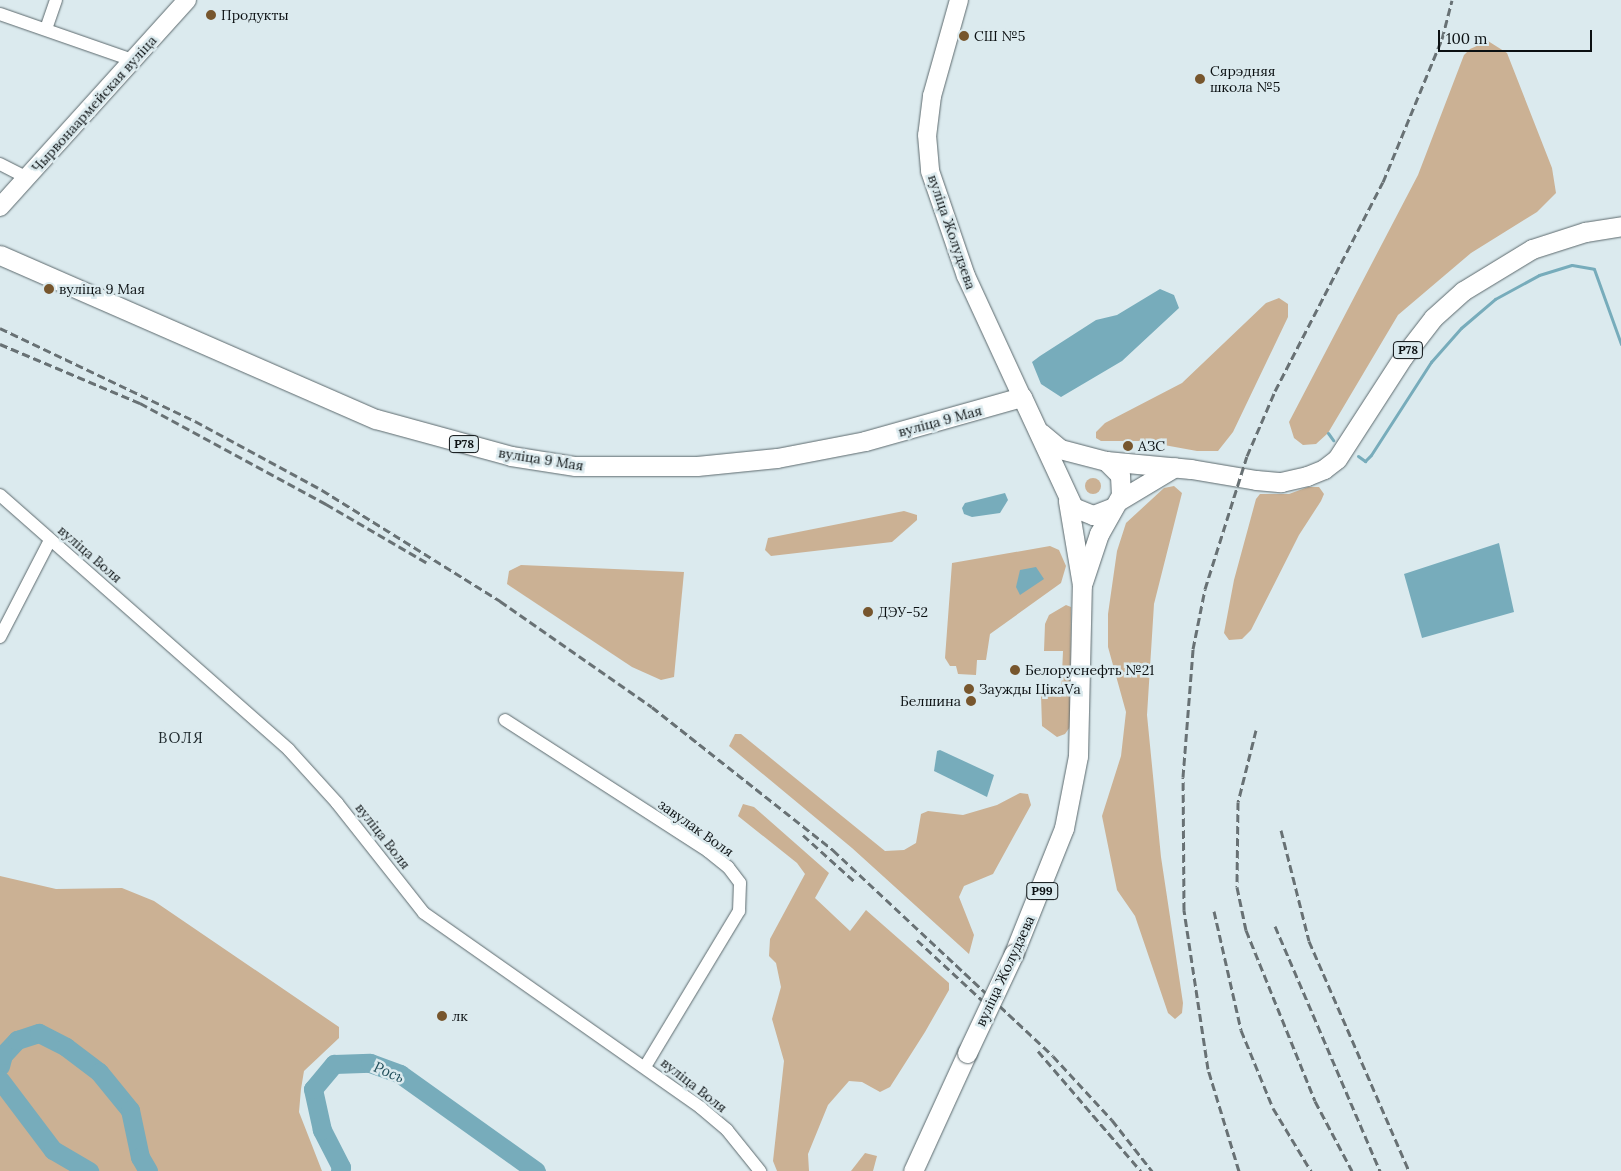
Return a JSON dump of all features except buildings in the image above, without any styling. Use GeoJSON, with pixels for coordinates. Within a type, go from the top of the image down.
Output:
{"type":"FeatureCollection","features":[{"type":"Feature","properties":{"kind":"main road","name":"Чырвонаармейская вуліца"},"geometry":{"type":"LineString","coordinates":[[0,208],[187,0]]}},
{"type":"Feature","properties":{"kind":"main road","name":"вуліца Жолудзева"},"geometry":{"type":"LineString","coordinates":[[959,0],[932,96],[927,135],[930,171],[966,276],[1022,397]]}},
{"type":"Feature","properties":{"kind":"main road","name":"Р78"},"geometry":{"type":"LineString","coordinates":[[1040,432],[1060,449],[1098,459],[1175,467],[1282,482],[1324,470],[1350,442],[1403,357],[1427,326],[1463,292],[1532,249],[1585,232],[1621,226]]}},
{"type":"Feature","properties":{"kind":"main road","name":"вуліца 9 Мая"},"geometry":{"type":"LineString","coordinates":[[0,256],[376,419],[511,456],[575,466],[696,466],[777,458],[865,441],[1022,397]]}},
{"type":"Feature","properties":{"kind":"main road","name":"Р78"},"geometry":{"type":"LineString","coordinates":[[1022,397],[1040,432],[1067,498]]}},
{"type":"Feature","properties":{"kind":"main road"},"geometry":{"type":"LineString","coordinates":[[1116,504],[1122,488],[1120,475],[1098,459],[1077,463],[1068,474],[1067,498],[1079,512],[1093,515],[1116,504],[1175,467]]}},
{"type":"Feature","properties":{"kind":"main road","name":"Р99"},"geometry":{"type":"LineString","coordinates":[[1067,498],[1082,585]]}},
{"type":"Feature","properties":{"kind":"main road","name":"Р99"},"geometry":{"type":"LineString","coordinates":[[1082,585],[1099,534],[1116,504]]}},
{"type":"Feature","properties":{"kind":"main road","name":"вуліца Жолудзева"},"geometry":{"type":"LineString","coordinates":[[913,1171],[1014,953],[1064,828],[1078,756],[1082,585]]}},
{"type":"Feature","properties":{"kind":"street"},"geometry":{"type":"LineString","coordinates":[[46,29],[56,0]]}},
{"type":"Feature","properties":{"kind":"street"},"geometry":{"type":"LineString","coordinates":[[0,14],[135,60]]}},
{"type":"Feature","properties":{"kind":"street"},"geometry":{"type":"LineString","coordinates":[[0,164],[27,178]]}},
{"type":"Feature","properties":{"kind":"street","name":"вуліца Воля"},"geometry":{"type":"LineString","coordinates":[[0,495],[289,750],[337,802],[424,913],[645,1067],[727,1130],[760,1171]]}},
{"type":"Feature","properties":{"kind":"street"},"geometry":{"type":"LineString","coordinates":[[0,637],[50,540]]}},
{"type":"Feature","properties":{"kind":"street","name":"завулак Воля"},"geometry":{"type":"LineString","coordinates":[[505,720],[708,851],[728,868],[740,883],[739,911],[645,1067]]}},
{"type":"Feature","properties":{"kind":"shaded area"},"geometry":{"type":"Polygon","coordinates":[[[1488,41],[1507,53],[1552,168],[1556,193],[1537,212],[1471,253],[1398,315],[1328,433],[1316,444],[1303,445],[1294,438],[1289,422],[1418,175],[1464,55],[1470,49],[1488,41]]]}},
{"type":"Feature","properties":{"kind":"shaded area"},"geometry":{"type":"Polygon","coordinates":[[[1279,298],[1288,304],[1288,317],[1233,432],[1218,451],[1197,451],[1142,441],[1101,441],[1096,438],[1096,432],[1105,423],[1182,383],[1266,303],[1279,298]]]}},
{"type":"Feature","properties":{"kind":"shaded area"},"geometry":{"type":"Polygon","coordinates":[[[1093,478],[1099,480],[1101,486],[1099,492],[1093,494],[1087,492],[1085,486],[1087,480],[1093,478]]]}},
{"type":"Feature","properties":{"kind":"shaded area"},"geometry":{"type":"Polygon","coordinates":[[[1174,486],[1182,493],[1154,604],[1147,715],[1161,857],[1183,1003],[1182,1013],[1175,1019],[1168,1013],[1135,916],[1117,890],[1102,816],[1121,756],[1126,712],[1108,647],[1108,614],[1117,551],[1126,523],[1164,488],[1174,486]]]}},
{"type":"Feature","properties":{"kind":"shaded area"},"geometry":{"type":"Polygon","coordinates":[[[1308,487],[1319,487],[1324,494],[1321,501],[1299,535],[1251,630],[1242,639],[1229,640],[1224,633],[1234,580],[1256,499],[1260,494],[1289,494],[1308,487]]]}},
{"type":"Feature","properties":{"kind":"shaded area"},"geometry":{"type":"Polygon","coordinates":[[[904,511],[917,515],[917,520],[892,542],[771,556],[765,550],[768,538],[904,511]]]}},
{"type":"Feature","properties":{"kind":"shaded area"},"geometry":{"type":"Polygon","coordinates":[[[1050,546],[1059,550],[1066,566],[1061,583],[990,634],[986,660],[977,660],[976,675],[958,674],[956,666],[950,666],[945,658],[952,563],[1050,546]]]}},
{"type":"Feature","properties":{"kind":"shaded area"},"geometry":{"type":"Polygon","coordinates":[[[521,565],[684,572],[674,677],[661,680],[632,667],[507,584],[509,571],[521,565]]]}},
{"type":"Feature","properties":{"kind":"shaded area"},"geometry":{"type":"Polygon","coordinates":[[[1066,605],[1071,607],[1070,727],[1065,734],[1057,737],[1042,726],[1041,695],[1061,697],[1063,651],[1044,651],[1045,624],[1049,615],[1066,605]]]}},
{"type":"Feature","properties":{"kind":"shaded area"},"geometry":{"type":"Polygon","coordinates":[[[735,734],[741,734],[885,851],[904,850],[916,843],[921,814],[928,811],[963,815],[997,805],[1020,793],[1028,794],[1031,805],[993,874],[964,886],[959,897],[974,935],[969,954],[852,848],[729,746],[735,734]]]}},
{"type":"Feature","properties":{"kind":"shaded area"},"geometry":{"type":"Polygon","coordinates":[[[743,804],[754,807],[829,873],[815,898],[850,931],[866,910],[949,983],[949,990],[890,1087],[880,1092],[862,1082],[849,1081],[828,1105],[808,1154],[809,1171],[777,1171],[773,1161],[784,1061],[772,1019],[781,987],[776,963],[769,956],[770,939],[805,874],[797,863],[738,816],[743,804]]]}},
{"type":"Feature","properties":{"kind":"shaded area"},"geometry":{"type":"Polygon","coordinates":[[[0,876],[56,889],[122,888],[154,901],[339,1027],[339,1038],[304,1071],[301,1089],[299,1112],[322,1171],[0,1171],[0,876]]]}},
{"type":"Feature","properties":{"kind":"shaded area"},"geometry":{"type":"Polygon","coordinates":[[[865,1153],[877,1156],[873,1171],[851,1171],[865,1153]]]}},
{"type":"Feature","properties":{"kind":"water"},"geometry":{"type":"Polygon","coordinates":[[[1160,289],[1174,295],[1179,308],[1122,361],[1061,397],[1041,384],[1032,362],[1096,320],[1117,315],[1160,289]]]}},
{"type":"Feature","properties":{"kind":"water"},"geometry":{"type":"Polygon","coordinates":[[[1005,493],[1008,500],[1000,513],[972,517],[964,514],[962,508],[965,503],[1005,493]]]}},
{"type":"Feature","properties":{"kind":"water"},"geometry":{"type":"Polygon","coordinates":[[[1499,543],[1514,612],[1422,638],[1404,574],[1499,543]]]}},
{"type":"Feature","properties":{"kind":"water"},"geometry":{"type":"Polygon","coordinates":[[[1036,567],[1044,579],[1020,595],[1016,587],[1020,570],[1036,567]]]}},
{"type":"Feature","properties":{"kind":"water"},"geometry":{"type":"Polygon","coordinates":[[[940,750],[994,775],[987,797],[934,771],[937,751],[940,750]]]}},
{"type":"Feature","properties":{"kind":"waterway"},"geometry":{"type":"LineString","coordinates":[[1358,456],[1365,461],[1371,455],[1431,362],[1461,328],[1495,299],[1539,275],[1572,265],[1594,269],[1621,344]]}},
{"type":"Feature","properties":{"kind":"waterway"},"geometry":{"type":"LineString","coordinates":[[1328,433],[1333,440]]}},
{"type":"Feature","properties":{"kind":"waterway","name":"Рось"},"geometry":{"type":"LineString","coordinates":[[0,1066],[3,1055],[17,1040],[39,1033],[66,1047],[99,1072],[130,1110],[140,1157],[148,1171]]}},
{"type":"Feature","properties":{"kind":"waterway","name":"Рось"},"geometry":{"type":"LineString","coordinates":[[340,1171],[341,1167],[322,1130],[313,1089],[334,1064],[370,1063],[400,1074],[536,1171]]}},
{"type":"Feature","properties":{"kind":"waterway","name":"Рось"},"geometry":{"type":"LineString","coordinates":[[0,1080],[53,1150],[89,1171]]}},
{"type":"Feature","properties":{"kind":"railway"},"geometry":{"type":"LineString","coordinates":[[1239,1171],[1208,1069],[1184,910],[1183,777],[1193,649],[1205,589],[1247,456],[1275,391],[1383,182],[1442,39],[1452,0]]}},
{"type":"Feature","properties":{"kind":"railway"},"geometry":{"type":"LineString","coordinates":[[0,328],[195,421],[322,490],[500,601],[652,707],[833,850],[1053,1056],[1112,1120],[1152,1171]]}},
{"type":"Feature","properties":{"kind":"railway"},"geometry":{"type":"LineString","coordinates":[[0,344],[140,403],[326,504],[429,564]]}},
{"type":"Feature","properties":{"kind":"railway"},"geometry":{"type":"LineString","coordinates":[[1256,730],[1238,802],[1237,887],[1246,930],[1315,1101],[1352,1171]]}},
{"type":"Feature","properties":{"kind":"railway"},"geometry":{"type":"LineString","coordinates":[[1281,830],[1309,941],[1409,1171]]}},
{"type":"Feature","properties":{"kind":"railway"},"geometry":{"type":"LineString","coordinates":[[803,835],[855,882]]}},
{"type":"Feature","properties":{"kind":"railway"},"geometry":{"type":"LineString","coordinates":[[1214,911],[1241,1030],[1273,1108],[1311,1171]]}},
{"type":"Feature","properties":{"kind":"railway"},"geometry":{"type":"LineString","coordinates":[[1275,926],[1380,1171]]}},
{"type":"Feature","properties":{"kind":"railway"},"geometry":{"type":"LineString","coordinates":[[917,940],[985,1003]]}},
{"type":"Feature","properties":{"kind":"railway"},"geometry":{"type":"LineString","coordinates":[[1038,1051],[1141,1171]]}},
{"type":"Feature","properties":{"kind":"place","name":"Продукты"},"geometry":{"type":"Point","coordinates":[211,15]}},
{"type":"Feature","properties":{"kind":"place","name":"СШ №5"},"geometry":{"type":"Point","coordinates":[964,36]}},
{"type":"Feature","properties":{"kind":"place","name":"Сярэдняя школа №5"},"geometry":{"type":"Point","coordinates":[1200,79]}},
{"type":"Feature","properties":{"kind":"place","name":"вуліца 9 Мая"},"geometry":{"type":"Point","coordinates":[49,289]}},
{"type":"Feature","properties":{"kind":"place","name":"АЗС"},"geometry":{"type":"Point","coordinates":[1128,446]}},
{"type":"Feature","properties":{"kind":"place","name":"ДЭУ-52"},"geometry":{"type":"Point","coordinates":[868,612]}},
{"type":"Feature","properties":{"kind":"place","name":"Белоруснефть №21"},"geometry":{"type":"Point","coordinates":[1015,670]}},
{"type":"Feature","properties":{"kind":"place","name":"Заужды ЦікаVа"},"geometry":{"type":"Point","coordinates":[969,689]}},
{"type":"Feature","properties":{"kind":"place","name":"Белшина"},"geometry":{"type":"Point","coordinates":[971,701]}},
{"type":"Feature","properties":{"kind":"place","name":"лк"},"geometry":{"type":"Point","coordinates":[442,1016]}},
{"type":"Feature","properties":{"kind":"district","name":"ВОЛЯ"},"geometry":{"type":"Point","coordinates":[181,738]}}]}
